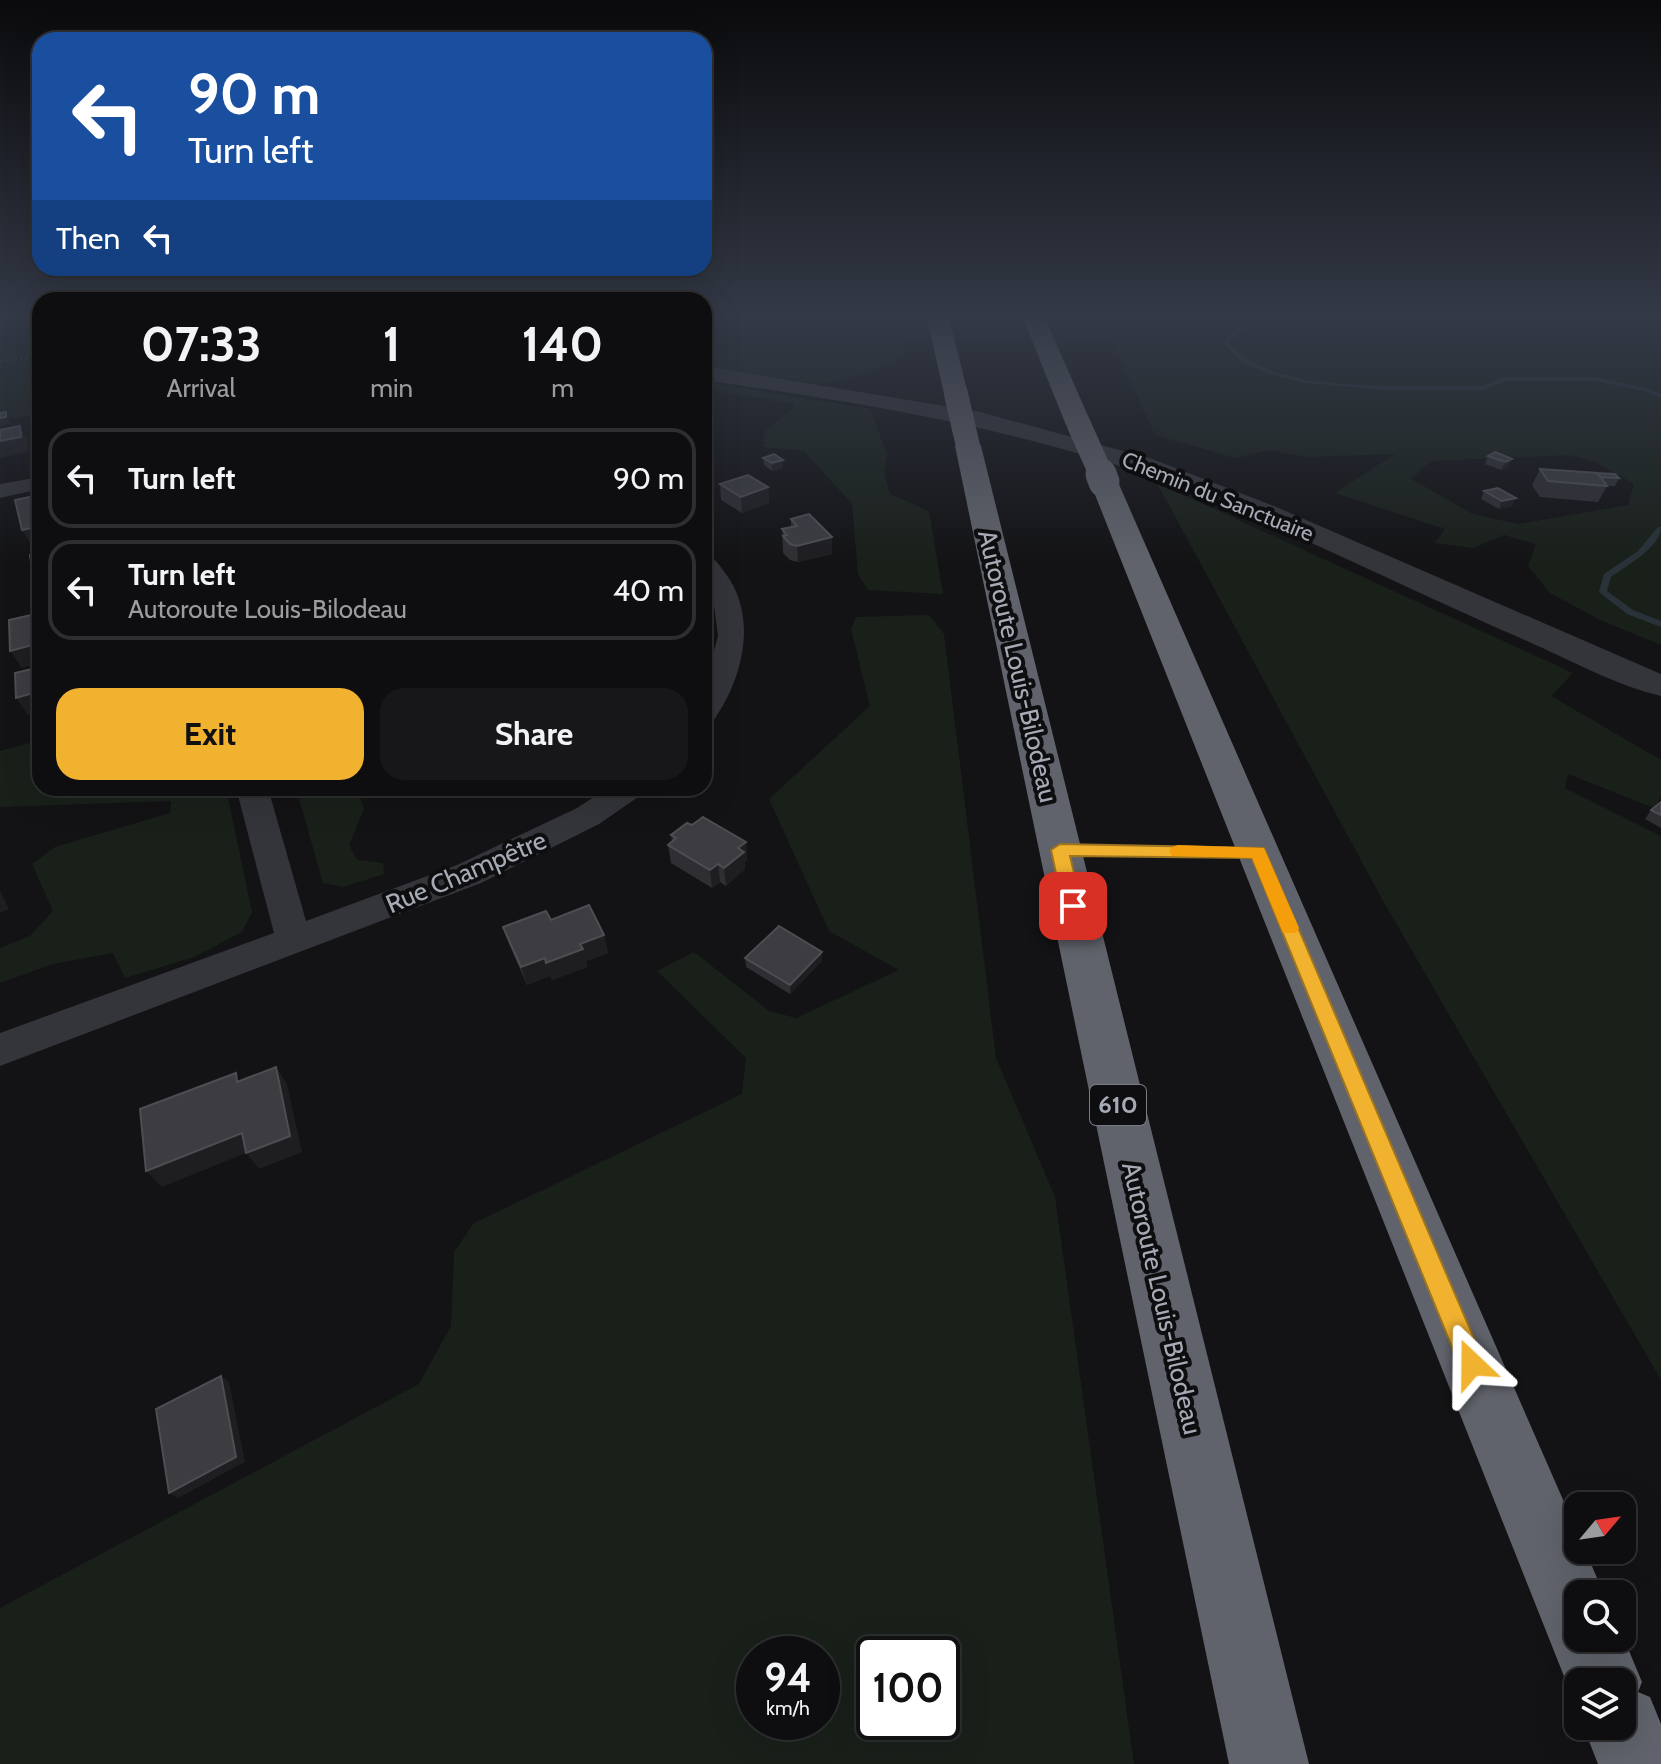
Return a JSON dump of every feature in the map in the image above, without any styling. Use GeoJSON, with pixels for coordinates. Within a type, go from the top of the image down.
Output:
{"type":"FeatureCollection","features":[{"type":"Feature","properties":{"kind":"highway","name":"Autoroute Louis-Bilodeau"},"geometry":{"type":"LineString","coordinates":[[957,400],[1269,1764]]}},
{"type":"Feature","properties":{"kind":"highway"},"geometry":{"type":"LineString","coordinates":[[1069,400],[1564,1586]]}},
{"type":"Feature","properties":{"kind":"highway"},"geometry":{"type":"LineString","coordinates":[[1628,1740],[1638,1764]]}},
{"type":"Feature","properties":{"kind":"street","name":"Chemin du Sanctuaire"},"geometry":{"type":"LineString","coordinates":[[876,400],[949,412],[1046,435],[1145,465],[1260,510],[1497,617],[1661,686]]}},
{"type":"Feature","properties":{"kind":"street"},"geometry":{"type":"LineString","coordinates":[[0,491],[32,485]]}},
{"type":"Feature","properties":{"kind":"street"},"geometry":{"type":"LineString","coordinates":[[712,572],[719,582],[732,621],[727,667],[712,698]]}},
{"type":"Feature","properties":{"kind":"street"},"geometry":{"type":"LineString","coordinates":[[254,796],[294,942]]}},
{"type":"Feature","properties":{"kind":"street","name":"Rue Champêtre"},"geometry":{"type":"LineString","coordinates":[[0,1050],[294,942],[507,858],[588,816],[618,796]]}},
{"type":"Feature","properties":{"kind":"lane"},"geometry":{"type":"LineString","coordinates":[[1060,850],[1258,852]]}},
{"type":"Feature","properties":{"kind":"shaded area"},"geometry":{"type":"Polygon","coordinates":[[[0,400],[32,400],[32,415],[0,420],[0,400]]]}},
{"type":"Feature","properties":{"kind":"shaded area"},"geometry":{"type":"Polygon","coordinates":[[[772,400],[817,400],[870,409],[887,454],[884,473],[890,494],[929,511],[943,594],[868,590],[858,574],[852,504],[804,451],[763,447],[765,431],[794,404],[772,400]]]}},
{"type":"Feature","properties":{"kind":"shaded area"},"geometry":{"type":"Polygon","coordinates":[[[1139,400],[1661,400],[1661,645],[1600,620],[1550,593],[1528,566],[1536,544],[1504,535],[1473,548],[1435,543],[1445,529],[1335,493],[1395,454],[1306,457],[1270,450],[1235,458],[1155,435],[1139,400]],[[1569,455],[1431,461],[1411,479],[1473,514],[1518,524],[1628,505],[1634,484],[1595,462],[1569,455]]]}},
{"type":"Feature","properties":{"kind":"shaded area"},"geometry":{"type":"Polygon","coordinates":[[[1157,483],[1573,673],[1551,696],[1661,760],[1661,797],[1654,808],[1568,774],[1565,788],[1661,836],[1661,1380],[1382,899],[1157,483]]]}},
{"type":"Feature","properties":{"kind":"shaded area"},"geometry":{"type":"Polygon","coordinates":[[[929,615],[944,634],[996,1058],[1055,1197],[1134,1764],[0,1764],[0,1608],[419,1384],[451,1326],[454,1252],[474,1223],[742,1094],[746,1058],[657,971],[694,952],[769,1011],[796,1018],[899,970],[829,931],[769,799],[870,706],[851,629],[856,617],[929,615]]]}},
{"type":"Feature","properties":{"kind":"shaded area"},"geometry":{"type":"Polygon","coordinates":[[[32,742],[32,796],[228,796],[252,912],[242,932],[194,957],[125,978],[113,953],[53,964],[0,983],[0,948],[30,936],[53,911],[32,864],[55,847],[170,813],[171,801],[0,807],[0,751],[32,742]]]}},
{"type":"Feature","properties":{"kind":"shaded area"},"geometry":{"type":"Polygon","coordinates":[[[298,796],[360,796],[364,809],[349,845],[357,860],[383,863],[384,874],[343,887],[323,883],[298,796]]]}},
{"type":"Feature","properties":{"kind":"building"},"geometry":{"type":"Polygon","coordinates":[[[20,426],[21,437],[0,441],[0,430],[20,426]]]}},
{"type":"Feature","properties":{"kind":"building"},"geometry":{"type":"Polygon","coordinates":[[[1495,452],[1512,459],[1505,462],[1488,456],[1495,452]]]}},
{"type":"Feature","properties":{"kind":"building"},"geometry":{"type":"Polygon","coordinates":[[[774,454],[783,460],[772,463],[763,458],[774,454]]]}},
{"type":"Feature","properties":{"kind":"building"},"geometry":{"type":"Polygon","coordinates":[[[1540,469],[1598,473],[1607,486],[1548,481],[1540,469]]]}},
{"type":"Feature","properties":{"kind":"building"},"geometry":{"type":"Polygon","coordinates":[[[1596,473],[1615,474],[1619,478],[1600,477],[1596,473]]]}},
{"type":"Feature","properties":{"kind":"building"},"geometry":{"type":"Polygon","coordinates":[[[748,475],[768,487],[741,497],[720,484],[748,475]]]}},
{"type":"Feature","properties":{"kind":"building"},"geometry":{"type":"Polygon","coordinates":[[[1498,488],[1516,498],[1502,501],[1484,491],[1498,488]]]}},
{"type":"Feature","properties":{"kind":"building"},"geometry":{"type":"Polygon","coordinates":[[[32,497],[32,528],[22,530],[15,500],[32,497]]]}},
{"type":"Feature","properties":{"kind":"building"},"geometry":{"type":"Polygon","coordinates":[[[809,514],[832,537],[797,546],[790,544],[783,536],[787,535],[782,529],[797,526],[791,519],[809,514]]]}},
{"type":"Feature","properties":{"kind":"building"},"geometry":{"type":"Polygon","coordinates":[[[32,615],[32,645],[10,651],[9,620],[32,615]]]}},
{"type":"Feature","properties":{"kind":"building"},"geometry":{"type":"Polygon","coordinates":[[[32,669],[32,693],[16,698],[15,673],[32,669]]]}},
{"type":"Feature","properties":{"kind":"building"},"geometry":{"type":"Polygon","coordinates":[[[1661,802],[1661,815],[1651,810],[1661,802]]]}},
{"type":"Feature","properties":{"kind":"building"},"geometry":{"type":"Polygon","coordinates":[[[703,817],[746,842],[738,848],[744,852],[724,868],[718,864],[710,870],[668,845],[676,838],[671,835],[687,823],[692,825],[703,817]]]}},
{"type":"Feature","properties":{"kind":"building"},"geometry":{"type":"Polygon","coordinates":[[[589,905],[604,935],[580,944],[583,949],[546,963],[545,958],[521,967],[503,927],[546,911],[551,920],[589,905]]]}},
{"type":"Feature","properties":{"kind":"building"},"geometry":{"type":"Polygon","coordinates":[[[779,926],[822,952],[790,985],[745,958],[779,926]]]}},
{"type":"Feature","properties":{"kind":"building"},"geometry":{"type":"Polygon","coordinates":[[[276,1067],[290,1136],[246,1153],[242,1133],[146,1171],[140,1109],[236,1073],[237,1082],[276,1067]]]}},
{"type":"Feature","properties":{"kind":"building"},"geometry":{"type":"Polygon","coordinates":[[[221,1376],[236,1457],[169,1493],[156,1409],[221,1376]]]}},
{"type":"Feature","properties":{"kind":"waterway"},"geometry":{"type":"LineString","coordinates":[[1661,529],[1641,553],[1607,576],[1603,592],[1630,612],[1661,624]]}},
{"type":"Feature","properties":{"kind":"slow traffic"},"geometry":{"type":"LineString","coordinates":[[1178,851],[1258,852],[1290,928]]}},
{"type":"Feature","properties":{"kind":"route"},"geometry":{"type":"LineString","coordinates":[[1073,906],[1060,850],[1258,852],[1472,1364]]}}]}
